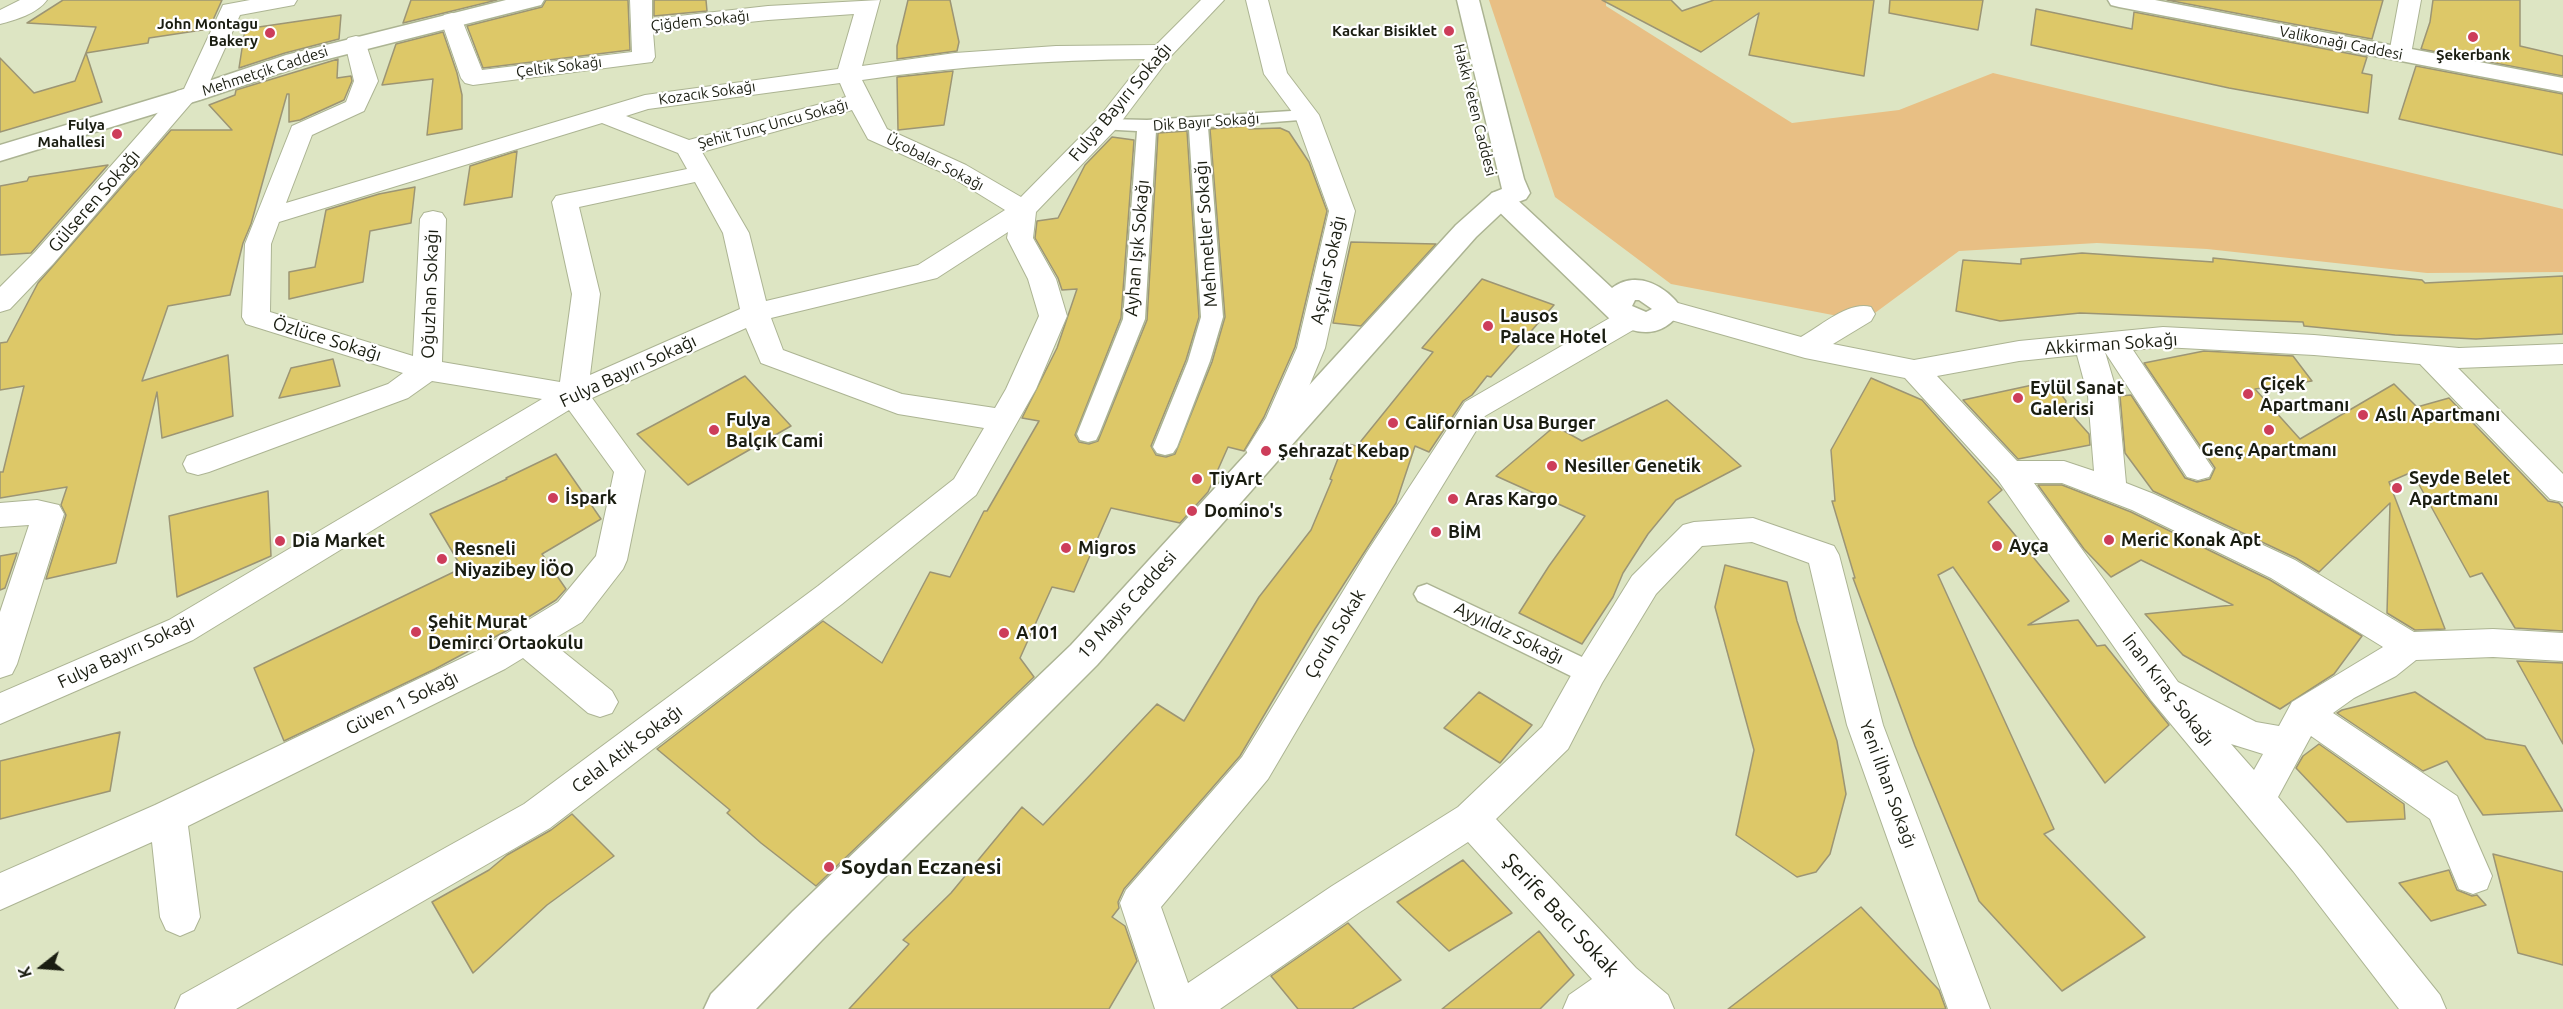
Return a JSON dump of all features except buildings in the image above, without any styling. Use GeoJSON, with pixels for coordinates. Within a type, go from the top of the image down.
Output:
{"type":"FeatureCollection","features":[{"type":"Feature","properties":{"kind":"main road","name":"Mehmetçik Caddesi"},"geometry":{"type":"LineString","coordinates":[[0,153],[190,95],[295,60],[532,0]]}},
{"type":"Feature","properties":{"kind":"main road","name":"Hakkı Yeten Caddesi"},"geometry":{"type":"LineString","coordinates":[[1447,0],[1493,182],[1627,307]]}},
{"type":"Feature","properties":{"kind":"main road","name":"Hakkı Yeten Caddesi"},"geometry":{"type":"LineString","coordinates":[[1468,0],[1511,179],[1509,196]]}},
{"type":"Feature","properties":{"kind":"main road","name":"Valikonağı Caddesi"},"geometry":{"type":"LineString","coordinates":[[2119,0],[2563,85]]}},
{"type":"Feature","properties":{"kind":"main road","name":"19 Mayıs Caddesi"},"geometry":{"type":"LineString","coordinates":[[726,1009],[808,925],[1084,655],[1466,231],[1509,196]]}},
{"type":"Feature","properties":{"kind":"main road"},"geometry":{"type":"LineString","coordinates":[[1627,307],[1643,322],[1655,321],[1664,316],[1667,309]]}},
{"type":"Feature","properties":{"kind":"street"},"geometry":{"type":"LineString","coordinates":[[0,17],[15,12],[36,0]]}},
{"type":"Feature","properties":{"kind":"street","name":"Gülseren Sokağı"},"geometry":{"type":"LineString","coordinates":[[0,303],[44,258],[190,95],[231,10],[286,0]]}},
{"type":"Feature","properties":{"kind":"street"},"geometry":{"type":"LineString","coordinates":[[641,0],[641,27]]}},
{"type":"Feature","properties":{"kind":"street","name":"Fulya Bayırı Sokağı"},"geometry":{"type":"LineString","coordinates":[[0,709],[180,630],[573,393],[755,313],[927,272],[1023,210],[1106,126],[1162,52],[1213,0]]}},
{"type":"Feature","properties":{"kind":"street","name":"Aşçılar Sokağı"},"geometry":{"type":"LineString","coordinates":[[1248,471],[1280,420],[1311,348],[1342,211],[1307,115],[1276,74],[1257,0]]}},
{"type":"Feature","properties":{"kind":"street"},"geometry":{"type":"LineString","coordinates":[[2400,54],[2410,0]]}},
{"type":"Feature","properties":{"kind":"street"},"geometry":{"type":"LineString","coordinates":[[848,74],[868,3]]}},
{"type":"Feature","properties":{"kind":"street","name":"Çiğdem Sokağı"},"geometry":{"type":"LineString","coordinates":[[641,27],[868,3]]}},
{"type":"Feature","properties":{"kind":"street","name":"Çeltik Sokağı"},"geometry":{"type":"LineString","coordinates":[[453,20],[473,78],[644,57],[641,27]]}},
{"type":"Feature","properties":{"kind":"street","name":"Özlüce Sokağı"},"geometry":{"type":"LineString","coordinates":[[356,43],[366,81],[357,106],[301,131],[267,216],[258,244],[256,318],[427,370],[573,393]]}},
{"type":"Feature","properties":{"kind":"street","name":"Kozacık Sokağı"},"geometry":{"type":"LineString","coordinates":[[267,216],[338,197],[645,102],[977,58],[1056,53],[1162,52]]}},
{"type":"Feature","properties":{"kind":"street","name":"Üçobalar Sokağı"},"geometry":{"type":"LineString","coordinates":[[848,74],[859,101],[878,134],[957,170],[1023,210]]}},
{"type":"Feature","properties":{"kind":"street","name":"Şehit Tunç Uncu Sokağı"},"geometry":{"type":"LineString","coordinates":[[688,148],[859,101]]}},
{"type":"Feature","properties":{"kind":"street"},"geometry":{"type":"LineString","coordinates":[[602,115],[688,148],[736,233],[755,313],[771,356],[898,405],[1003,420]]}},
{"type":"Feature","properties":{"kind":"street","name":"Dik Bayır Sokağı"},"geometry":{"type":"LineString","coordinates":[[1106,126],[1147,126],[1307,115]]}},
{"type":"Feature","properties":{"kind":"street","name":"Mehmetler Sokağı"},"geometry":{"type":"LineString","coordinates":[[1165,447],[1199,361],[1212,317],[1198,121]]}},
{"type":"Feature","properties":{"kind":"street","name":"Ayhan Işık Sokağı"},"geometry":{"type":"LineString","coordinates":[[1088,434],[1134,319],[1147,126]]}},
{"type":"Feature","properties":{"kind":"street"},"geometry":{"type":"LineString","coordinates":[[573,393],[586,294],[565,202],[702,173]]}},
{"type":"Feature","properties":{"kind":"street","name":"Celal Atik Sokağı"},"geometry":{"type":"LineString","coordinates":[[196,1009],[537,816],[830,595],[965,487],[1021,389],[1053,316],[1042,279],[1020,238],[1023,210]]}},
{"type":"Feature","properties":{"kind":"street","name":"Oğuzhan Sokağı"},"geometry":{"type":"LineString","coordinates":[[427,370],[433,219]]}},
{"type":"Feature","properties":{"kind":"street","name":"Çoruh Sokak"},"geometry":{"type":"LineString","coordinates":[[1176,1009],[1140,903],[1255,768],[1373,571],[1475,409],[1627,307]]}},
{"type":"Feature","properties":{"kind":"street","name":"Akkirman Sokağı"},"geometry":{"type":"LineString","coordinates":[[1667,309],[1805,348],[1914,370],[2019,351],[2163,337],[2314,345],[2458,358],[2560,357]]}},
{"type":"Feature","properties":{"kind":"street"},"geometry":{"type":"LineString","coordinates":[[1805,348],[1861,314]]}},
{"type":"Feature","properties":{"kind":"street"},"geometry":{"type":"LineString","coordinates":[[2100,343],[2198,469]]}},
{"type":"Feature","properties":{"kind":"street"},"geometry":{"type":"LineString","coordinates":[[2100,343],[2111,490]]}},
{"type":"Feature","properties":{"kind":"street"},"geometry":{"type":"LineString","coordinates":[[2428,355],[2561,491]]}},
{"type":"Feature","properties":{"kind":"street"},"geometry":{"type":"LineString","coordinates":[[198,464],[398,391],[427,370]]}},
{"type":"Feature","properties":{"kind":"street","name":"İnan Kıraç Sokağı"},"geometry":{"type":"LineString","coordinates":[[1914,370],[2009,472],[2163,690],[2307,859],[2425,1009]]}},
{"type":"Feature","properties":{"kind":"street","name":"Güven 1 Sokağı"},"geometry":{"type":"LineString","coordinates":[[0,892],[168,817],[493,659],[570,612],[611,560],[630,471],[573,393]]}},
{"type":"Feature","properties":{"kind":"street"},"geometry":{"type":"LineString","coordinates":[[2009,472],[2064,472],[2143,502],[2283,569],[2396,656]]}},
{"type":"Feature","properties":{"kind":"street"},"geometry":{"type":"LineString","coordinates":[[0,515],[37,512],[48,514],[0,664]]}},
{"type":"Feature","properties":{"kind":"street","name":"Yeni İlhan Sokağı"},"geometry":{"type":"LineString","coordinates":[[1590,673],[1644,585],[1694,534],[1753,530],[1823,555],[1864,725],[1969,1009]]}},
{"type":"Feature","properties":{"kind":"street","name":"Ayyıldız Sokağı"},"geometry":{"type":"LineString","coordinates":[[1427,594],[1590,673]]}},
{"type":"Feature","properties":{"kind":"street"},"geometry":{"type":"LineString","coordinates":[[525,640],[600,702]]}},
{"type":"Feature","properties":{"kind":"street"},"geometry":{"type":"LineString","coordinates":[[2257,800],[2297,728],[2342,688],[2396,656],[2493,643],[2563,647]]}},
{"type":"Feature","properties":{"kind":"street"},"geometry":{"type":"LineString","coordinates":[[1185,1009],[1346,899],[1471,819],[1555,738],[1590,673]]}},
{"type":"Feature","properties":{"kind":"street"},"geometry":{"type":"LineString","coordinates":[[2163,690],[2250,736],[2297,728],[2444,808],[2473,876]]}},
{"type":"Feature","properties":{"kind":"street"},"geometry":{"type":"LineString","coordinates":[[168,817],[180,917]]}},
{"type":"Feature","properties":{"kind":"street","name":"Şerife Bacı Sokak"},"geometry":{"type":"LineString","coordinates":[[1471,819],[1622,982],[1653,1009]]}},
{"type":"Feature","properties":{"kind":"street"},"geometry":{"type":"LineString","coordinates":[[1584,1009],[1622,982]]}},
{"type":"Feature","properties":{"kind":"shaded area"},"geometry":{"type":"Polygon","coordinates":[[[1489,0],[1606,0],[1606,6],[1792,123],[1899,110],[1993,73],[2563,209],[2563,272],[2427,273],[2207,249],[2097,243],[1959,251],[1864,321],[1671,284],[1555,197],[1489,0]]]}},
{"type":"Feature","properties":{"kind":"place","name":"Kackar Bisiklet"},"geometry":{"type":"Point","coordinates":[1449,31]}},
{"type":"Feature","properties":{"kind":"place","name":"John Montagu Bakery"},"geometry":{"type":"Point","coordinates":[270,33]}},
{"type":"Feature","properties":{"kind":"place","name":"Şekerbank"},"geometry":{"type":"Point","coordinates":[2473,37]}},
{"type":"Feature","properties":{"kind":"place","name":"Fulya Mahallesi"},"geometry":{"type":"Point","coordinates":[117,134]}},
{"type":"Feature","properties":{"kind":"place","name":"Lausos Palace Hotel"},"geometry":{"type":"Point","coordinates":[1488,326]}},
{"type":"Feature","properties":{"kind":"place","name":"Çiçek Apartmanı"},"geometry":{"type":"Point","coordinates":[2248,394]}},
{"type":"Feature","properties":{"kind":"place","name":"Eylül Sanat Galerisi"},"geometry":{"type":"Point","coordinates":[2018,398]}},
{"type":"Feature","properties":{"kind":"place","name":"Aslı Apartmanı"},"geometry":{"type":"Point","coordinates":[2363,415]}},
{"type":"Feature","properties":{"kind":"place","name":"Californian Usa Burger"},"geometry":{"type":"Point","coordinates":[1393,423]}},
{"type":"Feature","properties":{"kind":"place","name":"Fulya Balçık Cami"},"geometry":{"type":"Point","coordinates":[714,430]}},
{"type":"Feature","properties":{"kind":"place","name":"Genç Apartmanı"},"geometry":{"type":"Point","coordinates":[2269,430]}},
{"type":"Feature","properties":{"kind":"place","name":"Şehrazat Kebap"},"geometry":{"type":"Point","coordinates":[1266,451]}},
{"type":"Feature","properties":{"kind":"place","name":"Nesiller Genetik"},"geometry":{"type":"Point","coordinates":[1552,466]}},
{"type":"Feature","properties":{"kind":"place","name":"TiyArt"},"geometry":{"type":"Point","coordinates":[1197,479]}},
{"type":"Feature","properties":{"kind":"place","name":"Seyde Belet Apartmanı"},"geometry":{"type":"Point","coordinates":[2397,488]}},
{"type":"Feature","properties":{"kind":"place","name":"İspark"},"geometry":{"type":"Point","coordinates":[553,498]}},
{"type":"Feature","properties":{"kind":"place","name":"Aras Kargo"},"geometry":{"type":"Point","coordinates":[1453,499]}},
{"type":"Feature","properties":{"kind":"place","name":"Domino's"},"geometry":{"type":"Point","coordinates":[1192,511]}},
{"type":"Feature","properties":{"kind":"place","name":"BİM"},"geometry":{"type":"Point","coordinates":[1436,532]}},
{"type":"Feature","properties":{"kind":"place","name":"Meric Konak Apt"},"geometry":{"type":"Point","coordinates":[2109,540]}},
{"type":"Feature","properties":{"kind":"place","name":"Dia Market"},"geometry":{"type":"Point","coordinates":[280,541]}},
{"type":"Feature","properties":{"kind":"place","name":"Ayça"},"geometry":{"type":"Point","coordinates":[1997,546]}},
{"type":"Feature","properties":{"kind":"place","name":"Migros"},"geometry":{"type":"Point","coordinates":[1066,548]}},
{"type":"Feature","properties":{"kind":"place","name":"Resneli Niyazibey İÖO"},"geometry":{"type":"Point","coordinates":[442,559]}},
{"type":"Feature","properties":{"kind":"place","name":"Şehit Murat Demirci Ortaokulu"},"geometry":{"type":"Point","coordinates":[416,632]}},
{"type":"Feature","properties":{"kind":"place","name":"A101"},"geometry":{"type":"Point","coordinates":[1004,633]}},
{"type":"Feature","properties":{"kind":"place","name":"Soydan Eczanesi"},"geometry":{"type":"Point","coordinates":[829,867]}}]}
